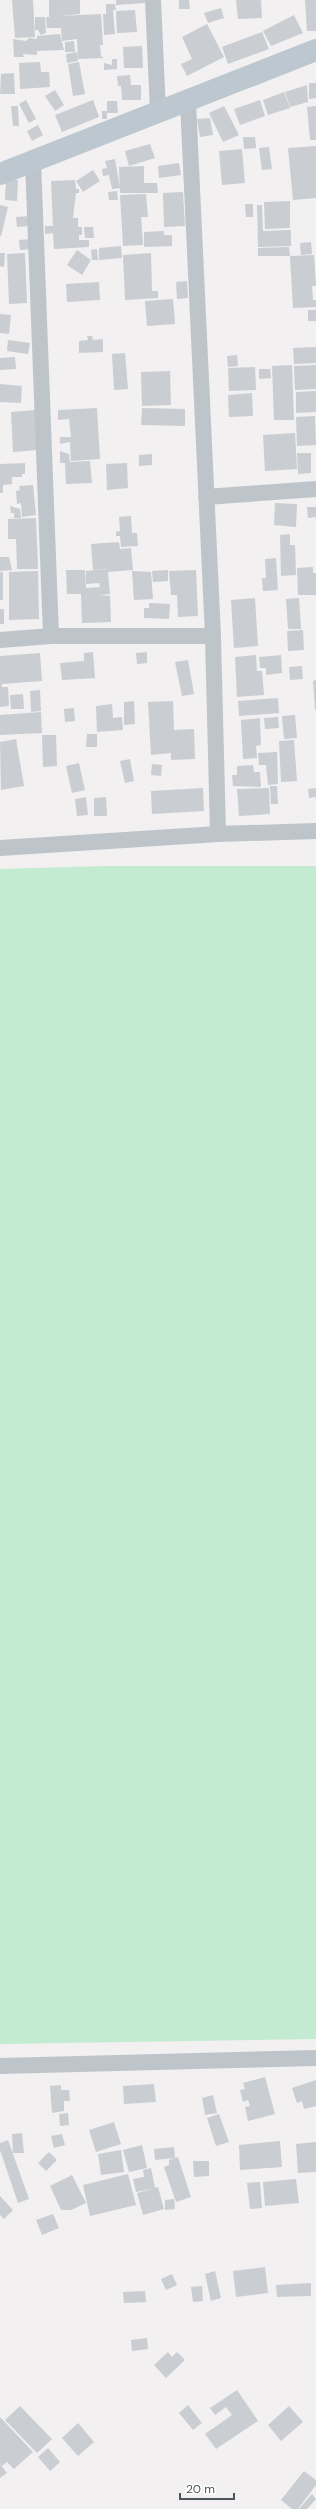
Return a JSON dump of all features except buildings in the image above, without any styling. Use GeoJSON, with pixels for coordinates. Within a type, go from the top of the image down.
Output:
{"type":"FeatureCollection","features":[{"type":"Feature","properties":{"kind":"street"},"geometry":{"type":"LineString","coordinates":[[153,0],[158,112]]}},
{"type":"Feature","properties":{"kind":"street"},"geometry":{"type":"LineString","coordinates":[[0,174],[158,112],[188,102],[316,50]]}},
{"type":"Feature","properties":{"kind":"street"},"geometry":{"type":"LineString","coordinates":[[188,102],[213,636],[218,834]]}},
{"type":"Feature","properties":{"kind":"street"},"geometry":{"type":"LineString","coordinates":[[33,161],[51,636]]}},
{"type":"Feature","properties":{"kind":"street"},"geometry":{"type":"LineString","coordinates":[[206,497],[316,489]]}},
{"type":"Feature","properties":{"kind":"street"},"geometry":{"type":"LineString","coordinates":[[0,640],[51,636],[213,636]]}},
{"type":"Feature","properties":{"kind":"street"},"geometry":{"type":"LineString","coordinates":[[0,848],[218,834],[316,831]]}},
{"type":"Feature","properties":{"kind":"street"},"geometry":{"type":"LineString","coordinates":[[0,2066],[316,2058]]}},
{"type":"Feature","properties":{"kind":"green space"},"geometry":{"type":"Polygon","coordinates":[[[104,866],[316,866],[316,2039],[0,2044],[0,869],[104,866]]]}}]}
